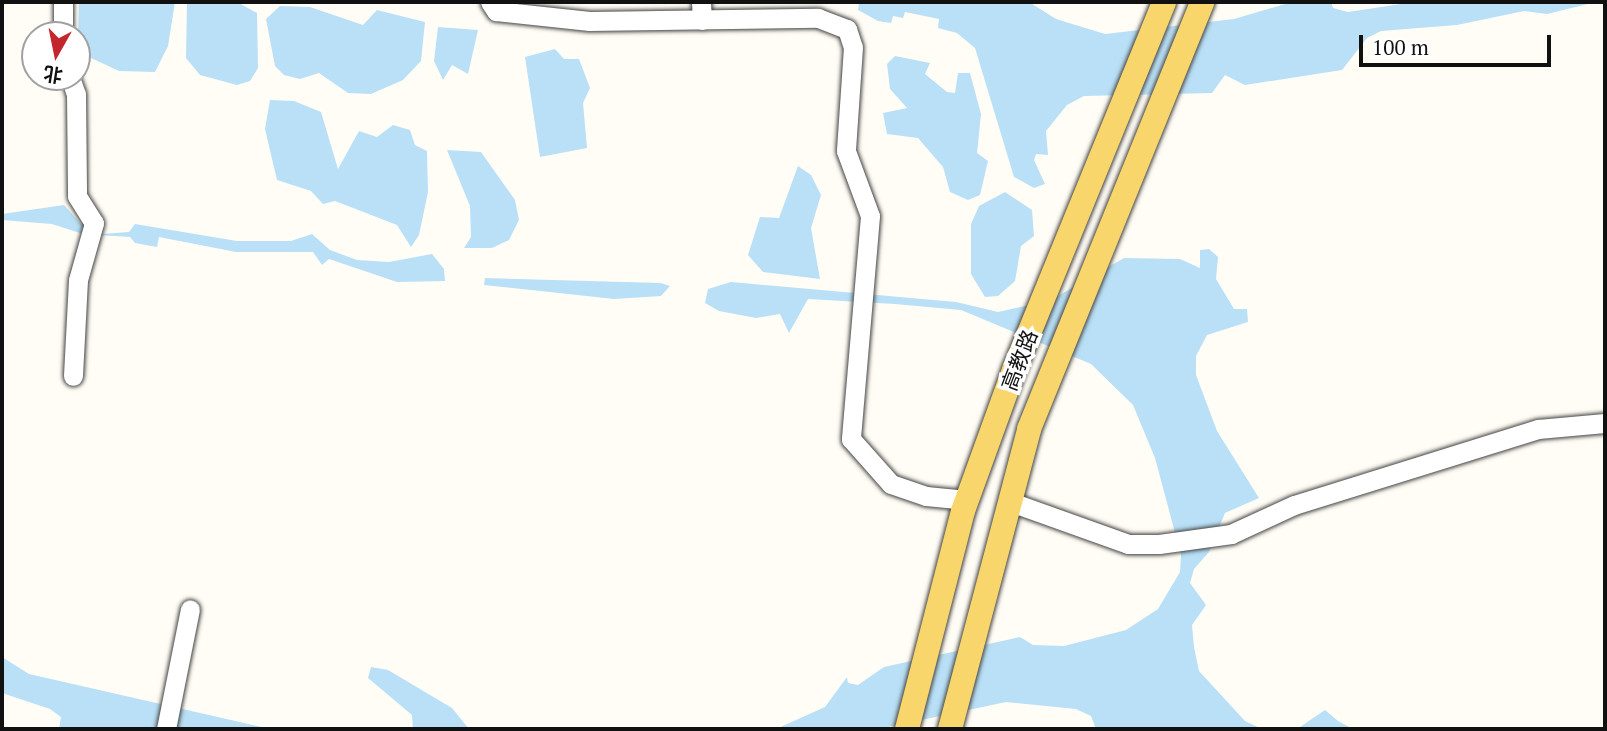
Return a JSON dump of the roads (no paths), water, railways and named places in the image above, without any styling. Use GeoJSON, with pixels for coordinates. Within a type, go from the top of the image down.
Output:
{"type":"FeatureCollection","features":[{"type":"Feature","properties":{"kind":"main road","name":"高教路"},"geometry":{"type":"LineString","coordinates":[[907,729],[932,625],[967,500],[1014,370],[1164,2]]}},
{"type":"Feature","properties":{"kind":"main road","name":"高教路"},"geometry":{"type":"LineString","coordinates":[[950,728],[1029,429],[1202,2]]}},
{"type":"Feature","properties":{"kind":"street"},"geometry":{"type":"LineString","coordinates":[[63,2],[63,21]]}},
{"type":"Feature","properties":{"kind":"street"},"geometry":{"type":"LineString","coordinates":[[490,2],[496,11],[589,21],[702,11],[818,18],[847,29],[853,47],[846,151],[870,216],[851,439],[891,484],[926,496],[967,500]]}},
{"type":"Feature","properties":{"kind":"street"},"geometry":{"type":"LineString","coordinates":[[73,376],[78,279],[94,223],[77,196],[75,91]]}},
{"type":"Feature","properties":{"kind":"street"},"geometry":{"type":"LineString","coordinates":[[1009,501],[1128,544],[1159,544],[1231,534],[1294,505],[1538,429],[1605,423]]}},
{"type":"Feature","properties":{"kind":"street"},"geometry":{"type":"LineString","coordinates":[[166,729],[190,609]]}},
{"type":"Feature","properties":{"kind":"water"},"geometry":{"type":"Polygon","coordinates":[[[79,2],[175,2],[168,46],[155,72],[119,71],[91,58],[91,21],[78,21],[79,2]]]}},
{"type":"Feature","properties":{"kind":"water"},"geometry":{"type":"Polygon","coordinates":[[[187,2],[237,2],[257,13],[258,68],[250,81],[237,85],[200,75],[186,58],[187,2]]]}},
{"type":"Feature","properties":{"kind":"water"},"geometry":{"type":"Polygon","coordinates":[[[859,2],[1029,2],[1056,19],[1105,34],[1234,19],[1292,2],[1331,2],[1333,8],[1348,12],[1414,2],[1596,2],[1547,14],[1524,11],[1457,25],[1381,31],[1367,38],[1342,70],[1245,85],[1225,75],[1212,93],[1084,96],[1067,105],[1046,131],[1048,155],[1036,154],[1034,160],[1045,184],[1034,188],[1014,177],[975,48],[957,33],[938,28],[939,19],[905,12],[903,18],[893,16],[891,23],[878,21],[858,10],[859,2]]]}},
{"type":"Feature","properties":{"kind":"water"},"geometry":{"type":"Polygon","coordinates":[[[280,6],[310,7],[363,25],[377,10],[425,22],[421,61],[403,80],[371,94],[348,93],[319,73],[300,79],[284,75],[275,66],[266,19],[280,6]]]}},
{"type":"Feature","properties":{"kind":"water"},"geometry":{"type":"Polygon","coordinates":[[[438,27],[478,30],[468,74],[452,65],[443,80],[434,61],[438,27]]]}},
{"type":"Feature","properties":{"kind":"water"},"geometry":{"type":"Polygon","coordinates":[[[555,49],[564,59],[579,59],[590,88],[583,103],[587,148],[540,157],[525,57],[555,49]]]}},
{"type":"Feature","properties":{"kind":"water"},"geometry":{"type":"Polygon","coordinates":[[[895,56],[930,63],[925,74],[947,92],[955,93],[958,73],[970,73],[981,114],[977,153],[988,161],[980,195],[968,200],[950,192],[943,167],[918,138],[887,134],[883,113],[907,108],[890,89],[887,64],[895,56]]]}},
{"type":"Feature","properties":{"kind":"water"},"geometry":{"type":"Polygon","coordinates":[[[270,100],[294,101],[321,112],[338,169],[359,131],[377,137],[393,125],[410,130],[415,145],[427,151],[428,192],[419,235],[411,247],[397,225],[335,201],[323,204],[311,191],[277,180],[265,129],[270,100]]]}},
{"type":"Feature","properties":{"kind":"water"},"geometry":{"type":"Polygon","coordinates":[[[447,150],[481,152],[515,200],[519,220],[509,240],[492,248],[464,248],[471,237],[470,206],[447,150]]]}},
{"type":"Feature","properties":{"kind":"water"},"geometry":{"type":"Polygon","coordinates":[[[798,166],[811,175],[821,195],[811,228],[820,279],[763,272],[748,255],[760,217],[779,218],[798,166]]]}},
{"type":"Feature","properties":{"kind":"water"},"geometry":{"type":"Polygon","coordinates":[[[1005,192],[1032,210],[1034,236],[1021,246],[1015,281],[998,296],[985,297],[971,274],[971,224],[979,206],[1005,192]]]}},
{"type":"Feature","properties":{"kind":"water"},"geometry":{"type":"Polygon","coordinates":[[[64,205],[81,224],[102,234],[129,232],[135,224],[237,241],[291,241],[312,234],[330,250],[357,260],[389,262],[432,254],[444,269],[445,281],[397,282],[329,259],[322,265],[313,252],[236,252],[159,237],[157,247],[135,243],[130,237],[83,234],[52,224],[2,220],[2,214],[64,205]]]}},
{"type":"Feature","properties":{"kind":"water"},"geometry":{"type":"Polygon","coordinates":[[[1209,249],[1218,257],[1216,279],[1234,309],[1247,309],[1248,322],[1207,335],[1196,356],[1196,375],[1217,431],[1259,498],[1225,513],[1209,552],[1194,569],[1190,583],[1206,605],[1192,625],[1194,647],[1199,671],[1245,721],[1262,729],[1096,729],[1091,716],[1076,709],[1006,702],[879,729],[776,729],[825,707],[847,677],[848,683],[858,685],[884,667],[1020,637],[1033,645],[1064,646],[1126,630],[1158,609],[1180,572],[1181,555],[1155,458],[1133,405],[1091,364],[961,310],[808,299],[789,333],[780,314],[756,318],[719,311],[705,303],[708,289],[731,282],[956,302],[998,312],[1051,300],[1124,258],[1180,259],[1200,268],[1200,250],[1209,249]]]}},
{"type":"Feature","properties":{"kind":"water"},"geometry":{"type":"Polygon","coordinates":[[[485,278],[661,283],[670,286],[661,296],[614,299],[484,285],[485,278]]]}},
{"type":"Feature","properties":{"kind":"water"},"geometry":{"type":"Polygon","coordinates":[[[2,657],[29,674],[270,729],[59,729],[61,717],[50,709],[2,693],[2,657]]]}},
{"type":"Feature","properties":{"kind":"water"},"geometry":{"type":"Polygon","coordinates":[[[371,667],[388,670],[452,708],[469,729],[413,729],[412,715],[368,678],[371,667]]]}},
{"type":"Feature","properties":{"kind":"water"},"geometry":{"type":"Polygon","coordinates":[[[1325,710],[1353,729],[1297,729],[1325,710]]]}}]}
